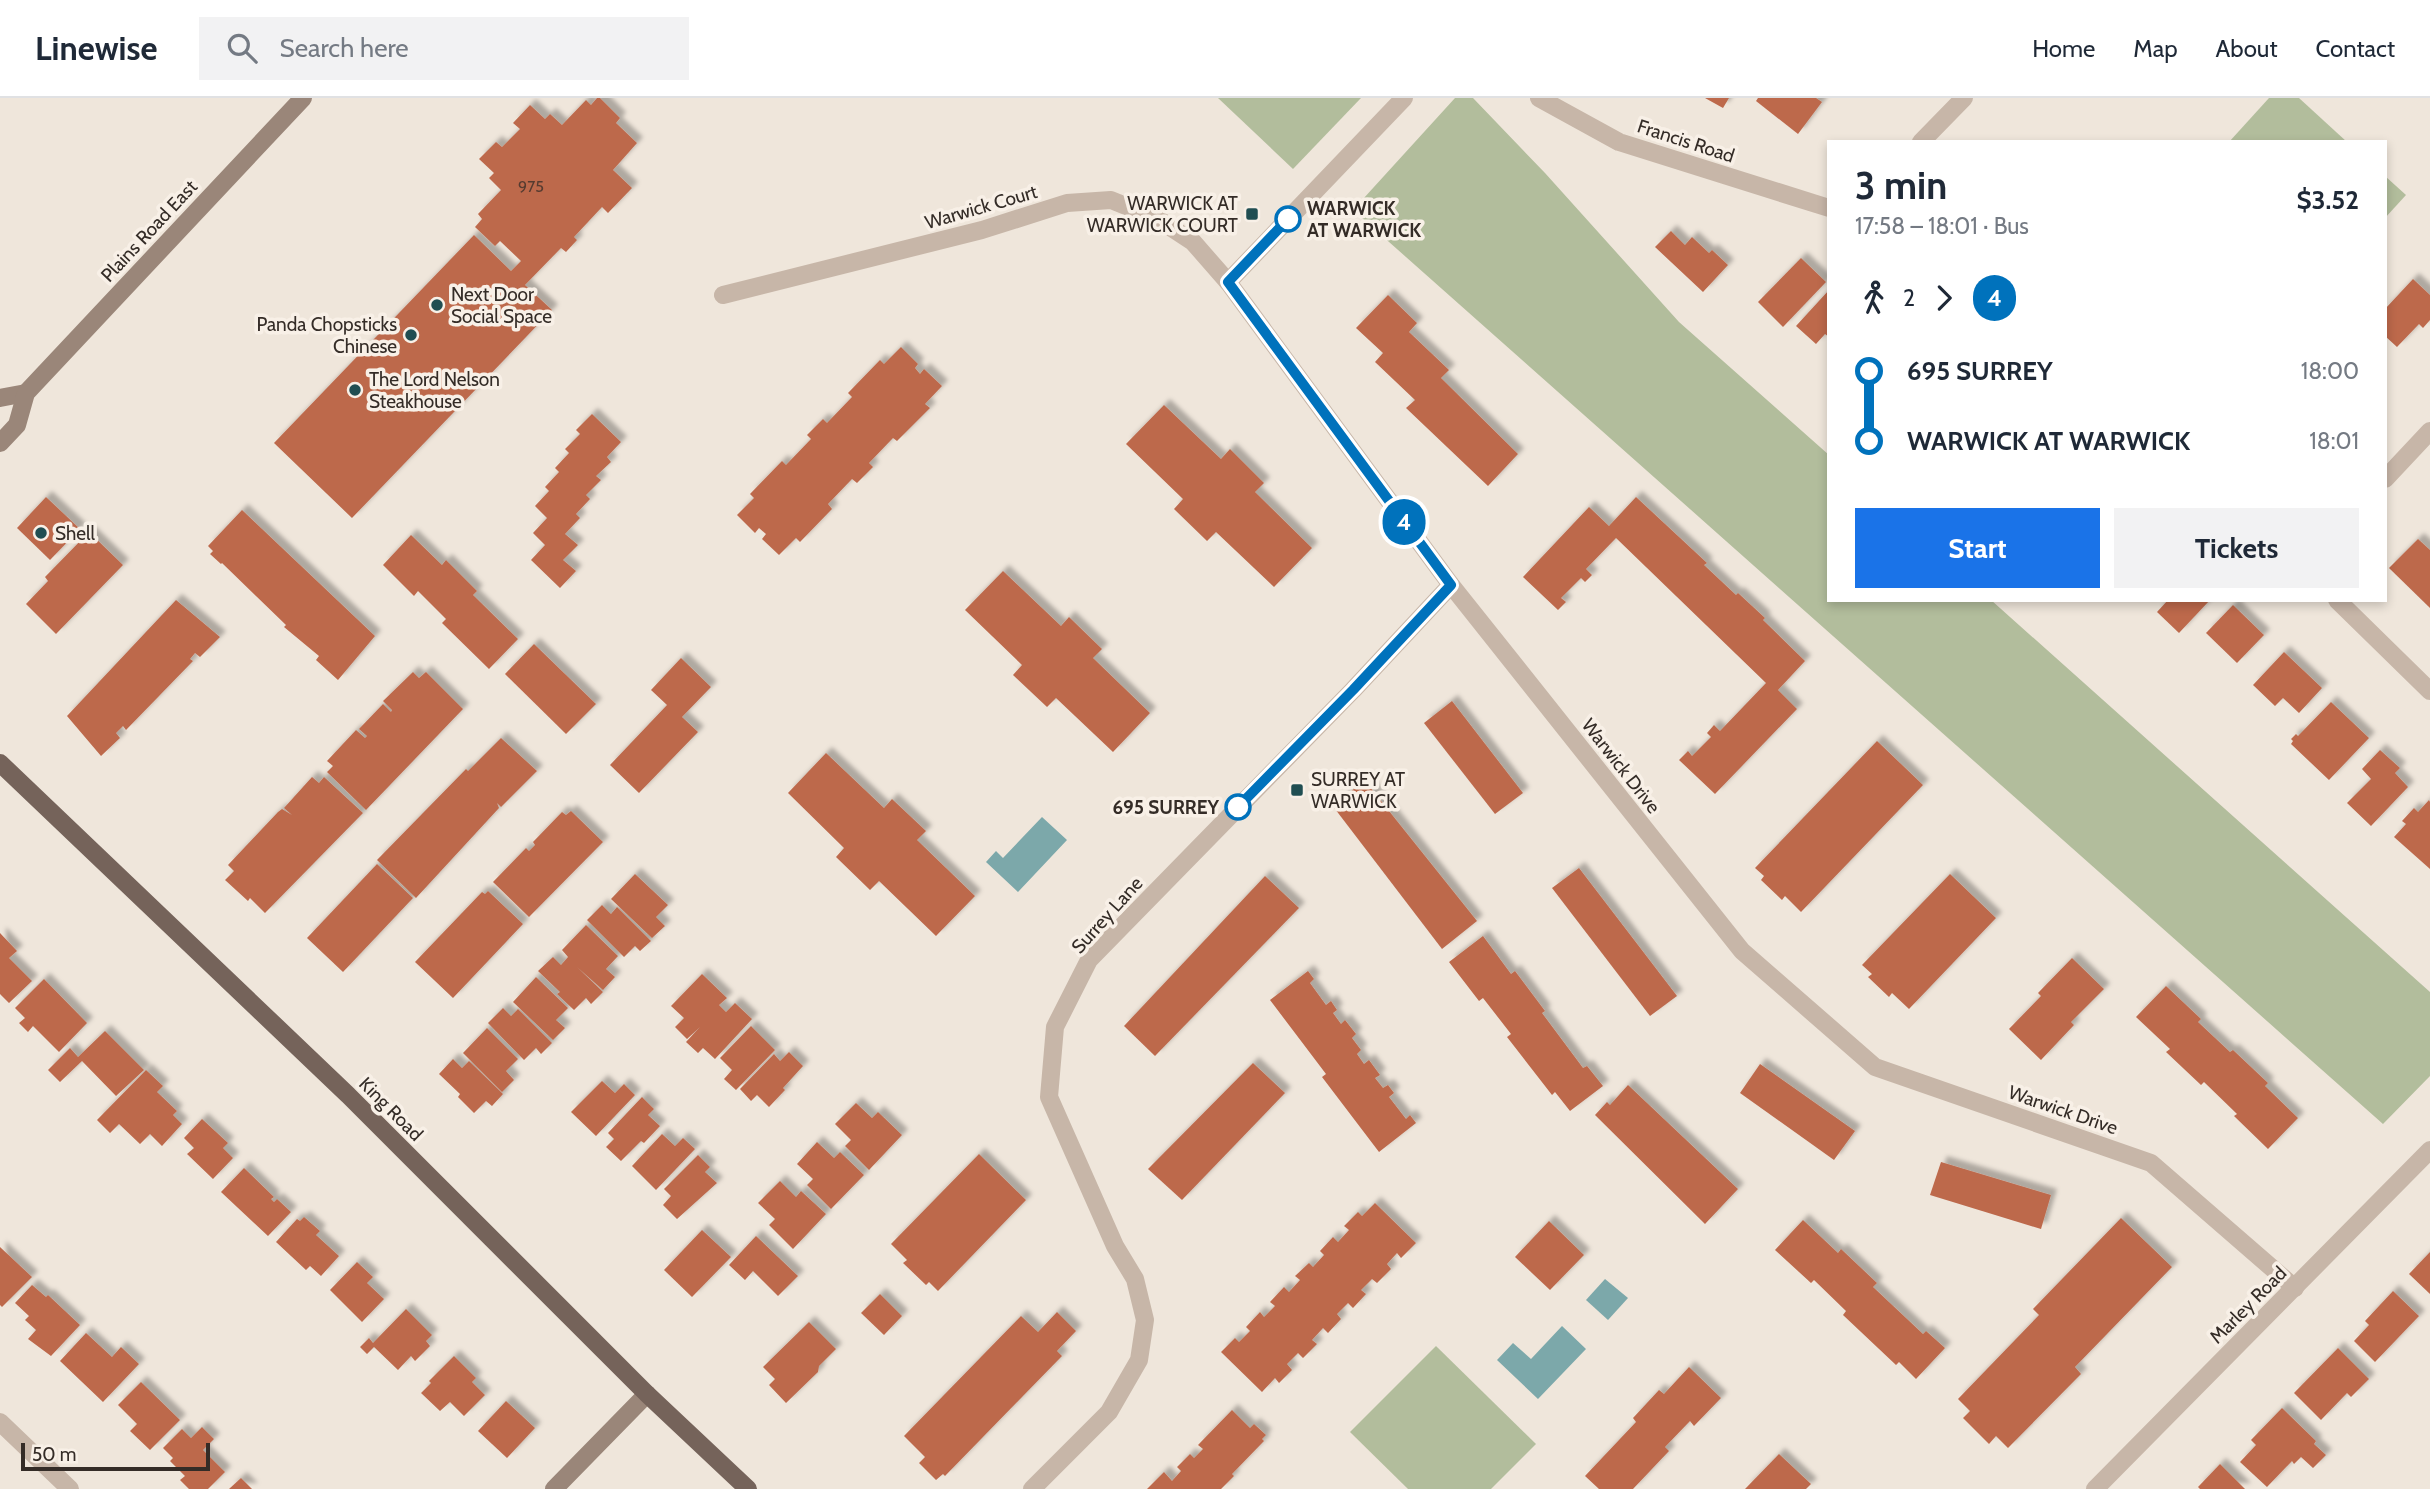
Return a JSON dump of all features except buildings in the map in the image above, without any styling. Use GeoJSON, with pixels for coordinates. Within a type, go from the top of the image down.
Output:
{"type":"FeatureCollection","features":[{"type":"Feature","properties":{"kind":"main road","name":"Plains Road East"},"geometry":{"type":"LineString","coordinates":[[0,443],[17,425],[26,393],[303,98]]}},
{"type":"Feature","properties":{"kind":"main road"},"geometry":{"type":"LineString","coordinates":[[0,398],[26,393]]}},
{"type":"Feature","properties":{"kind":"main road","name":"King Road"},"geometry":{"type":"LineString","coordinates":[[0,763],[348,1096],[647,1394],[748,1489]]}},
{"type":"Feature","properties":{"kind":"main road"},"geometry":{"type":"LineString","coordinates":[[554,1489],[647,1394]]}},
{"type":"Feature","properties":{"kind":"street"},"geometry":{"type":"LineString","coordinates":[[1228,282],[1404,98]]}},
{"type":"Feature","properties":{"kind":"street","name":"Francis Road"},"geometry":{"type":"LineString","coordinates":[[1539,98],[1619,142],[1827,207]]}},
{"type":"Feature","properties":{"kind":"street"},"geometry":{"type":"LineString","coordinates":[[1923,140],[1965,98]]}},
{"type":"Feature","properties":{"kind":"street","name":"Warwick Court"},"geometry":{"type":"LineString","coordinates":[[723,295],[982,230],[1067,204],[1111,200],[1158,219],[1193,242],[1228,282]]}},
{"type":"Feature","properties":{"kind":"street","name":"Warwick Drive"},"geometry":{"type":"LineString","coordinates":[[1228,282],[1451,585],[1742,951],[1875,1067],[2151,1163],[2295,1288]]}},
{"type":"Feature","properties":{"kind":"street"},"geometry":{"type":"LineString","coordinates":[[2387,477],[2430,431]]}},
{"type":"Feature","properties":{"kind":"street","name":"Surrey Lane"},"geometry":{"type":"LineString","coordinates":[[1032,1489],[1109,1412],[1139,1360],[1145,1320],[1135,1279],[1115,1246],[1049,1097],[1055,1027],[1089,960],[1344,699],[1451,585]]}},
{"type":"Feature","properties":{"kind":"street"},"geometry":{"type":"LineString","coordinates":[[2339,602],[2430,691]]}},
{"type":"Feature","properties":{"kind":"street","name":"Marley Road"},"geometry":{"type":"LineString","coordinates":[[2095,1489],[2430,1150]]}},
{"type":"Feature","properties":{"kind":"street"},"geometry":{"type":"LineString","coordinates":[[0,1422],[70,1489]]}},
{"type":"Feature","properties":{"kind":"green space"},"geometry":{"type":"Polygon","coordinates":[[[1218,98],[1361,98],[1293,169],[1218,98]]]}},
{"type":"Feature","properties":{"kind":"green space"},"geometry":{"type":"Polygon","coordinates":[[[1455,98],[1473,98],[1545,173],[1679,322],[1827,453],[1827,602],[1993,602],[2430,992],[2430,1076],[2383,1124],[1353,210],[1455,98]]]}},
{"type":"Feature","properties":{"kind":"green space"},"geometry":{"type":"Polygon","coordinates":[[[2269,98],[2299,98],[2345,140],[2231,140],[2269,98]]]}},
{"type":"Feature","properties":{"kind":"green space"},"geometry":{"type":"Polygon","coordinates":[[[2387,178],[2406,195],[2387,216],[2387,178]]]}},
{"type":"Feature","properties":{"kind":"green space"},"geometry":{"type":"Polygon","coordinates":[[[1436,1346],[1536,1444],[1491,1489],[1408,1489],[1350,1432],[1436,1346]]]}},
{"type":"Feature","properties":{"kind":"water"},"geometry":{"type":"Polygon","coordinates":[[[1042,817],[1067,840],[1018,892],[986,862],[996,851],[1003,858],[1042,817]]]}},
{"type":"Feature","properties":{"kind":"water"},"geometry":{"type":"Polygon","coordinates":[[[1605,1279],[1628,1298],[1608,1320],[1586,1300],[1605,1279]]]}},
{"type":"Feature","properties":{"kind":"water"},"geometry":{"type":"Polygon","coordinates":[[[1562,1326],[1586,1349],[1538,1399],[1497,1360],[1513,1343],[1531,1359],[1562,1326]]]}},
{"type":"Feature","properties":{"kind":"bus line","name":"4"},"geometry":{"type":"LineString","coordinates":[[1238,807],[1451,585],[1228,282],[1288,219]]}},
{"type":"Feature","properties":{"kind":"place","name":"WARWICK AT WARWICK COURT"},"geometry":{"type":"Point","coordinates":[1252,214]}},
{"type":"Feature","properties":{"kind":"place","name":"WARWICK AT WARWICK"},"geometry":{"type":"Point","coordinates":[1288,219]}},
{"type":"Feature","properties":{"kind":"place","name":"Next Door Social Space"},"geometry":{"type":"Point","coordinates":[437,305]}},
{"type":"Feature","properties":{"kind":"place","name":"Panda Chopsticks Chinese"},"geometry":{"type":"Point","coordinates":[411,335]}},
{"type":"Feature","properties":{"kind":"place","name":"The Lord Nelson Steakhouse"},"geometry":{"type":"Point","coordinates":[355,390]}},
{"type":"Feature","properties":{"kind":"place","name":"Shell"},"geometry":{"type":"Point","coordinates":[41,533]}},
{"type":"Feature","properties":{"kind":"place","name":"SURREY AT WARWICK"},"geometry":{"type":"Point","coordinates":[1297,790]}},
{"type":"Feature","properties":{"kind":"place","name":"695 SURREY"},"geometry":{"type":"Point","coordinates":[1238,807]}}]}
